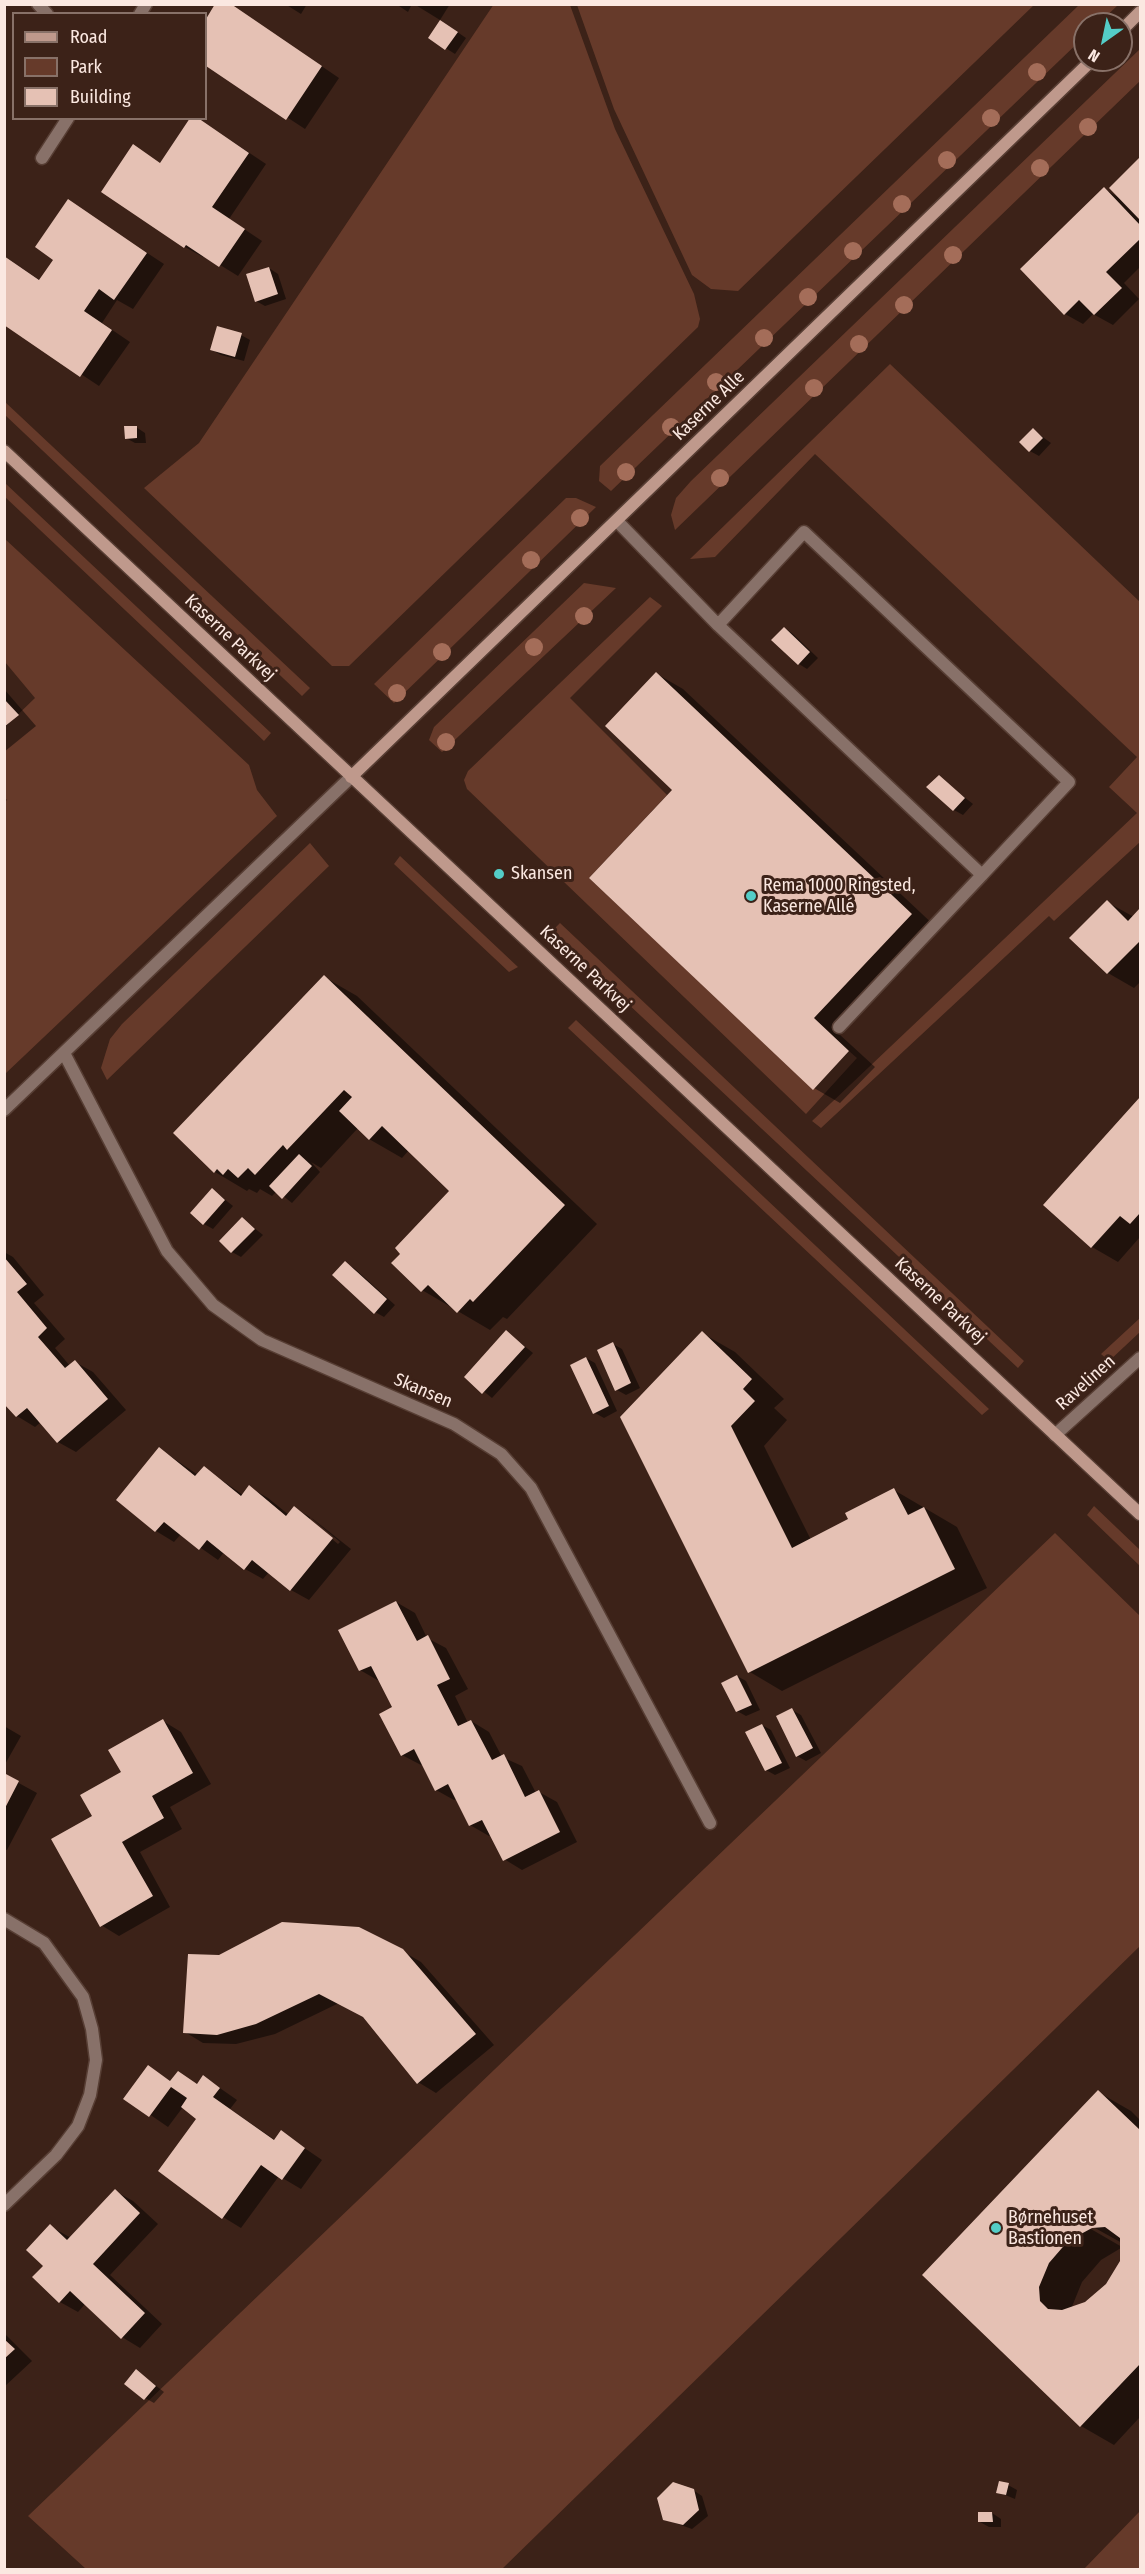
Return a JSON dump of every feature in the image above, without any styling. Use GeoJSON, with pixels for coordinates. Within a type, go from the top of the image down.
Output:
{"type":"FeatureCollection","features":[{"type":"Feature","properties":{"kind":"street","name":"Kaserne Alle"},"geometry":{"type":"LineString","coordinates":[[351,777],[1080,72]]}},
{"type":"Feature","properties":{"kind":"street"},"geometry":{"type":"LineString","coordinates":[[42,158],[67,120]]}},
{"type":"Feature","properties":{"kind":"street","name":"Kaserne Parkvej"},"geometry":{"type":"LineString","coordinates":[[4,451],[1140,1514]]}},
{"type":"Feature","properties":{"kind":"street"},"geometry":{"type":"LineString","coordinates":[[617,521],[718,625],[982,876]]}},
{"type":"Feature","properties":{"kind":"street"},"geometry":{"type":"LineString","coordinates":[[718,625],[804,532],[1069,782],[839,1027]]}},
{"type":"Feature","properties":{"kind":"street"},"geometry":{"type":"LineString","coordinates":[[4,1110],[351,777]]}},
{"type":"Feature","properties":{"kind":"street","name":"Skansen"},"geometry":{"type":"LineString","coordinates":[[64,1053],[167,1251],[213,1305],[262,1340],[454,1424],[501,1454],[531,1488],[710,1823]]}},
{"type":"Feature","properties":{"kind":"street","name":"Ravelinen"},"geometry":{"type":"LineString","coordinates":[[1055,1435],[1140,1358]]}},
{"type":"Feature","properties":{"kind":"street"},"geometry":{"type":"LineString","coordinates":[[4,1919],[44,1943],[83,1997],[93,2029],[96,2060],[90,2095],[78,2126],[56,2155],[4,2205]]}},
{"type":"Feature","properties":{"kind":"green space"},"geometry":{"type":"Polygon","coordinates":[[[494,4],[570,5],[615,129],[694,294],[700,319],[698,327],[349,666],[332,666],[144,488],[199,443],[494,4]]]}},
{"type":"Feature","properties":{"kind":"green space"},"geometry":{"type":"Polygon","coordinates":[[[577,4],[1034,5],[738,291],[711,289],[692,275],[614,109],[577,4]]]}},
{"type":"Feature","properties":{"kind":"green space"},"geometry":{"type":"Polygon","coordinates":[[[1079,5],[1118,5],[1111,12],[1073,12],[1073,48],[611,491],[599,481],[600,466],[1079,5]]]}},
{"type":"Feature","properties":{"kind":"green space"},"geometry":{"type":"Polygon","coordinates":[[[1140,49],[1140,81],[675,530],[671,515],[676,498],[691,481],[1116,72],[1133,72],[1133,56],[1140,49]]]}},
{"type":"Feature","properties":{"kind":"green space"},"geometry":{"type":"Polygon","coordinates":[[[890,364],[1140,602],[1140,842],[1054,921],[1049,916],[821,1128],[812,1121],[1137,813],[1109,787],[1137,757],[815,454],[715,557],[690,559],[890,364]]]}},
{"type":"Feature","properties":{"kind":"green space"},"geometry":{"type":"Polygon","coordinates":[[[4,401],[310,688],[302,696],[5,415],[4,401]]]}},
{"type":"Feature","properties":{"kind":"green space"},"geometry":{"type":"Polygon","coordinates":[[[5,483],[271,733],[264,741],[5,497],[5,483]]]}},
{"type":"Feature","properties":{"kind":"green space"},"geometry":{"type":"Polygon","coordinates":[[[566,498],[576,498],[596,507],[394,703],[374,684],[566,498]]]}},
{"type":"Feature","properties":{"kind":"green space"},"geometry":{"type":"Polygon","coordinates":[[[5,539],[249,765],[257,790],[277,816],[5,1074],[4,802],[7,800],[4,797],[5,727],[35,698],[5,662],[5,539]]]}},
{"type":"Feature","properties":{"kind":"green space"},"geometry":{"type":"Polygon","coordinates":[[[584,583],[616,588],[442,752],[429,740],[434,727],[584,583]]]}},
{"type":"Feature","properties":{"kind":"green space"},"geometry":{"type":"Polygon","coordinates":[[[650,597],[662,606],[570,698],[667,795],[589,878],[813,1089],[849,1051],[857,1058],[806,1114],[467,789],[464,780],[468,771],[650,597]]]}},
{"type":"Feature","properties":{"kind":"green space"},"geometry":{"type":"Polygon","coordinates":[[[310,843],[329,866],[107,1080],[101,1068],[110,1039],[122,1024],[310,843]]]}},
{"type":"Feature","properties":{"kind":"green space"},"geometry":{"type":"Polygon","coordinates":[[[400,856],[518,967],[509,972],[394,864],[400,856]]]}},
{"type":"Feature","properties":{"kind":"green space"},"geometry":{"type":"Polygon","coordinates":[[[560,923],[1024,1361],[1018,1368],[551,932],[560,923]]]}},
{"type":"Feature","properties":{"kind":"green space"},"geometry":{"type":"Polygon","coordinates":[[[576,1020],[989,1409],[982,1415],[568,1028],[576,1020]]]}},
{"type":"Feature","properties":{"kind":"green space"},"geometry":{"type":"Polygon","coordinates":[[[1140,1318],[1140,1332],[1109,1361],[1101,1354],[1140,1318]]]}},
{"type":"Feature","properties":{"kind":"green space"},"geometry":{"type":"Polygon","coordinates":[[[1094,1506],[1140,1550],[1140,1566],[1087,1515],[1094,1506]]]}},
{"type":"Feature","properties":{"kind":"green space"},"geometry":{"type":"Polygon","coordinates":[[[1055,1533],[1140,1616],[1140,1946],[502,2569],[86,2569],[28,2516],[1055,1533]]]}},
{"type":"Feature","properties":{"kind":"green space"},"geometry":{"type":"Polygon","coordinates":[[[1140,2511],[1140,2569],[1084,2569],[1140,2511]]]}},
{"type":"Feature","properties":{"kind":"building"},"geometry":{"type":"Polygon","coordinates":[[[215,4],[231,4],[322,66],[286,120],[207,67],[207,17],[215,4]]]}},
{"type":"Feature","properties":{"kind":"building"},"geometry":{"type":"Polygon","coordinates":[[[440,20],[458,32],[445,50],[428,38],[440,20]]]}},
{"type":"Feature","properties":{"kind":"building"},"geometry":{"type":"Polygon","coordinates":[[[189,120],[201,120],[249,153],[212,207],[245,229],[219,267],[186,245],[184,248],[101,192],[133,144],[160,163],[189,120]]]}},
{"type":"Feature","properties":{"kind":"building"},"geometry":{"type":"Polygon","coordinates":[[[1140,159],[1140,220],[1109,188],[1140,159]]]}},
{"type":"Feature","properties":{"kind":"building"},"geometry":{"type":"Polygon","coordinates":[[[1104,187],[1140,225],[1140,239],[1106,272],[1122,288],[1094,315],[1079,300],[1064,315],[1020,269],[1104,187]]]}},
{"type":"Feature","properties":{"kind":"building"},"geometry":{"type":"Polygon","coordinates":[[[68,199],[147,253],[114,300],[99,289],[84,311],[112,330],[80,377],[4,325],[4,256],[39,280],[53,260],[35,247],[68,199]]]}},
{"type":"Feature","properties":{"kind":"building"},"geometry":{"type":"Polygon","coordinates":[[[269,267],[278,294],[255,302],[246,274],[269,267]]]}},
{"type":"Feature","properties":{"kind":"building"},"geometry":{"type":"Polygon","coordinates":[[[217,326],[242,333],[235,357],[210,350],[217,326]]]}},
{"type":"Feature","properties":{"kind":"building"},"geometry":{"type":"Polygon","coordinates":[[[124,426],[137,426],[137,438],[125,439],[124,426]]]}},
{"type":"Feature","properties":{"kind":"building"},"geometry":{"type":"Polygon","coordinates":[[[1033,428],[1043,438],[1029,452],[1019,442],[1033,428]]]}},
{"type":"Feature","properties":{"kind":"building"},"geometry":{"type":"Polygon","coordinates":[[[784,627],[810,652],[798,665],[771,640],[784,627]]]}},
{"type":"Feature","properties":{"kind":"building","name":"Rema 1000 Ringsted, Kaserne Allé"},"geometry":{"type":"Polygon","coordinates":[[[656,672],[912,914],[814,1018],[849,1051],[813,1090],[589,878],[672,790],[605,726],[656,672]]]}},
{"type":"Feature","properties":{"kind":"building"},"geometry":{"type":"Polygon","coordinates":[[[4,699],[19,715],[4,727],[4,699]]]}},
{"type":"Feature","properties":{"kind":"building"},"geometry":{"type":"Polygon","coordinates":[[[939,775],[965,798],[953,811],[926,787],[939,775]]]}},
{"type":"Feature","properties":{"kind":"building"},"geometry":{"type":"Polygon","coordinates":[[[1107,900],[1128,921],[1140,908],[1140,941],[1107,974],[1069,938],[1107,900]]]}},
{"type":"Feature","properties":{"kind":"building"},"geometry":{"type":"Polygon","coordinates":[[[324,975],[565,1205],[473,1302],[470,1299],[457,1313],[428,1285],[421,1292],[391,1263],[400,1254],[395,1248],[449,1191],[382,1126],[369,1140],[339,1111],[352,1097],[344,1090],[287,1150],[283,1145],[255,1175],[248,1168],[238,1178],[228,1169],[223,1175],[217,1169],[214,1173],[173,1133],[324,975]]]}},
{"type":"Feature","properties":{"kind":"building"},"geometry":{"type":"Polygon","coordinates":[[[1140,1097],[1140,1213],[1130,1224],[1120,1216],[1091,1248],[1043,1205],[1140,1097]]]}},
{"type":"Feature","properties":{"kind":"building"},"geometry":{"type":"Polygon","coordinates":[[[299,1154],[312,1166],[282,1199],[269,1186],[299,1154]]]}},
{"type":"Feature","properties":{"kind":"building"},"geometry":{"type":"Polygon","coordinates":[[[212,1188],[225,1200],[203,1225],[190,1213],[212,1188]]]}},
{"type":"Feature","properties":{"kind":"building"},"geometry":{"type":"Polygon","coordinates":[[[242,1217],[255,1229],[231,1253],[219,1241],[242,1217]]]}},
{"type":"Feature","properties":{"kind":"building"},"geometry":{"type":"Polygon","coordinates":[[[4,1257],[27,1284],[17,1292],[47,1328],[38,1337],[65,1368],[75,1360],[108,1399],[57,1443],[27,1408],[16,1417],[4,1404],[4,1257]]]}},
{"type":"Feature","properties":{"kind":"building"},"geometry":{"type":"Polygon","coordinates":[[[345,1261],[387,1299],[374,1314],[332,1275],[345,1261]]]}},
{"type":"Feature","properties":{"kind":"building"},"geometry":{"type":"Polygon","coordinates":[[[506,1330],[525,1347],[482,1394],[464,1377],[506,1330]]]}},
{"type":"Feature","properties":{"kind":"building"},"geometry":{"type":"Polygon","coordinates":[[[702,1331],[752,1379],[743,1389],[755,1401],[731,1426],[792,1548],[848,1519],[845,1513],[894,1488],[908,1515],[924,1507],[955,1569],[748,1673],[620,1417],[702,1331]]]}},
{"type":"Feature","properties":{"kind":"building"},"geometry":{"type":"Polygon","coordinates":[[[613,1342],[631,1383],[615,1391],[597,1350],[613,1342]]]}},
{"type":"Feature","properties":{"kind":"building"},"geometry":{"type":"Polygon","coordinates":[[[586,1357],[609,1406],[593,1414],[570,1365],[586,1357]]]}},
{"type":"Feature","properties":{"kind":"building"},"geometry":{"type":"Polygon","coordinates":[[[159,1447],[195,1476],[204,1466],[241,1496],[249,1485],[286,1516],[294,1506],[333,1538],[290,1591],[252,1560],[244,1570],[207,1540],[199,1550],[164,1522],[155,1532],[116,1500],[159,1447]]]}},
{"type":"Feature","properties":{"kind":"building"},"geometry":{"type":"Polygon","coordinates":[[[396,1601],[417,1641],[428,1635],[450,1679],[437,1685],[458,1726],[471,1720],[492,1760],[504,1754],[525,1797],[539,1790],[560,1832],[503,1861],[482,1820],[469,1826],[448,1784],[435,1791],[414,1749],[401,1756],[379,1714],[392,1707],[371,1666],[359,1671],[338,1630],[396,1601]]]}},
{"type":"Feature","properties":{"kind":"building"},"geometry":{"type":"Polygon","coordinates":[[[737,1675],[752,1705],[736,1712],[721,1683],[737,1675]]]}},
{"type":"Feature","properties":{"kind":"building"},"geometry":{"type":"Polygon","coordinates":[[[792,1708],[813,1748],[796,1757],[776,1716],[792,1708]]]}},
{"type":"Feature","properties":{"kind":"building"},"geometry":{"type":"Polygon","coordinates":[[[163,1719],[193,1773],[152,1796],[164,1818],[122,1842],[153,1896],[100,1927],[51,1839],[92,1816],[80,1795],[121,1772],[108,1750],[163,1719]]]}},
{"type":"Feature","properties":{"kind":"building"},"geometry":{"type":"Polygon","coordinates":[[[762,1724],[782,1763],[765,1771],[745,1732],[762,1724]]]}},
{"type":"Feature","properties":{"kind":"building"},"geometry":{"type":"Polygon","coordinates":[[[4,1773],[19,1781],[4,1810],[4,1773]]]}},
{"type":"Feature","properties":{"kind":"building"},"geometry":{"type":"Polygon","coordinates":[[[282,1922],[359,1927],[403,1949],[476,2034],[417,2084],[363,2017],[319,1994],[256,2024],[217,2035],[183,2033],[188,1954],[219,1955],[282,1922]]]}},
{"type":"Feature","properties":{"kind":"building"},"geometry":{"type":"Polygon","coordinates":[[[148,2065],[170,2081],[178,2071],[197,2084],[203,2075],[220,2088],[213,2097],[274,2140],[281,2130],[305,2148],[282,2180],[261,2165],[222,2219],[158,2171],[196,2119],[181,2107],[187,2098],[171,2087],[149,2117],[123,2099],[148,2065]]]}},
{"type":"Feature","properties":{"kind":"building"},"geometry":{"type":"Polygon","coordinates":[[[1098,2090],[1140,2130],[1140,2364],[1080,2427],[922,2275],[1098,2090]],[[1105,2227],[1092,2228],[1068,2241],[1049,2263],[1039,2287],[1040,2301],[1048,2309],[1062,2310],[1085,2302],[1106,2284],[1120,2261],[1120,2238],[1105,2227]]]}},
{"type":"Feature","properties":{"kind":"building"},"geometry":{"type":"Polygon","coordinates":[[[115,2189],[140,2213],[93,2264],[145,2313],[121,2339],[70,2291],[59,2303],[32,2277],[43,2266],[26,2250],[50,2224],[67,2240],[115,2189]]]}},
{"type":"Feature","properties":{"kind":"building"},"geometry":{"type":"Polygon","coordinates":[[[4,2339],[15,2349],[4,2359],[4,2339]]]}},
{"type":"Feature","properties":{"kind":"building"},"geometry":{"type":"Polygon","coordinates":[[[136,2369],[156,2386],[144,2400],[124,2384],[136,2369]]]}},
{"type":"Feature","properties":{"kind":"building"},"geometry":{"type":"Polygon","coordinates":[[[999,2481],[1009,2483],[1006,2495],[996,2493],[999,2481]]]}},
{"type":"Feature","properties":{"kind":"building"},"geometry":{"type":"Polygon","coordinates":[[[673,2482],[694,2489],[699,2510],[683,2525],[663,2520],[657,2498],[673,2482]]]}},
{"type":"Feature","properties":{"kind":"building"},"geometry":{"type":"Polygon","coordinates":[[[978,2512],[992,2512],[993,2522],[978,2522],[978,2512]]]}},
{"type":"Feature","properties":{"kind":"place","name":"Skansen"},"geometry":{"type":"Point","coordinates":[499,874]}},
{"type":"Feature","properties":{"kind":"place","name":"Rema 1000 Ringsted, Kaserne Allé"},"geometry":{"type":"Point","coordinates":[751,896]}},
{"type":"Feature","properties":{"kind":"place","name":"Børnehuset Bastionen"},"geometry":{"type":"Point","coordinates":[996,2228]}}]}
